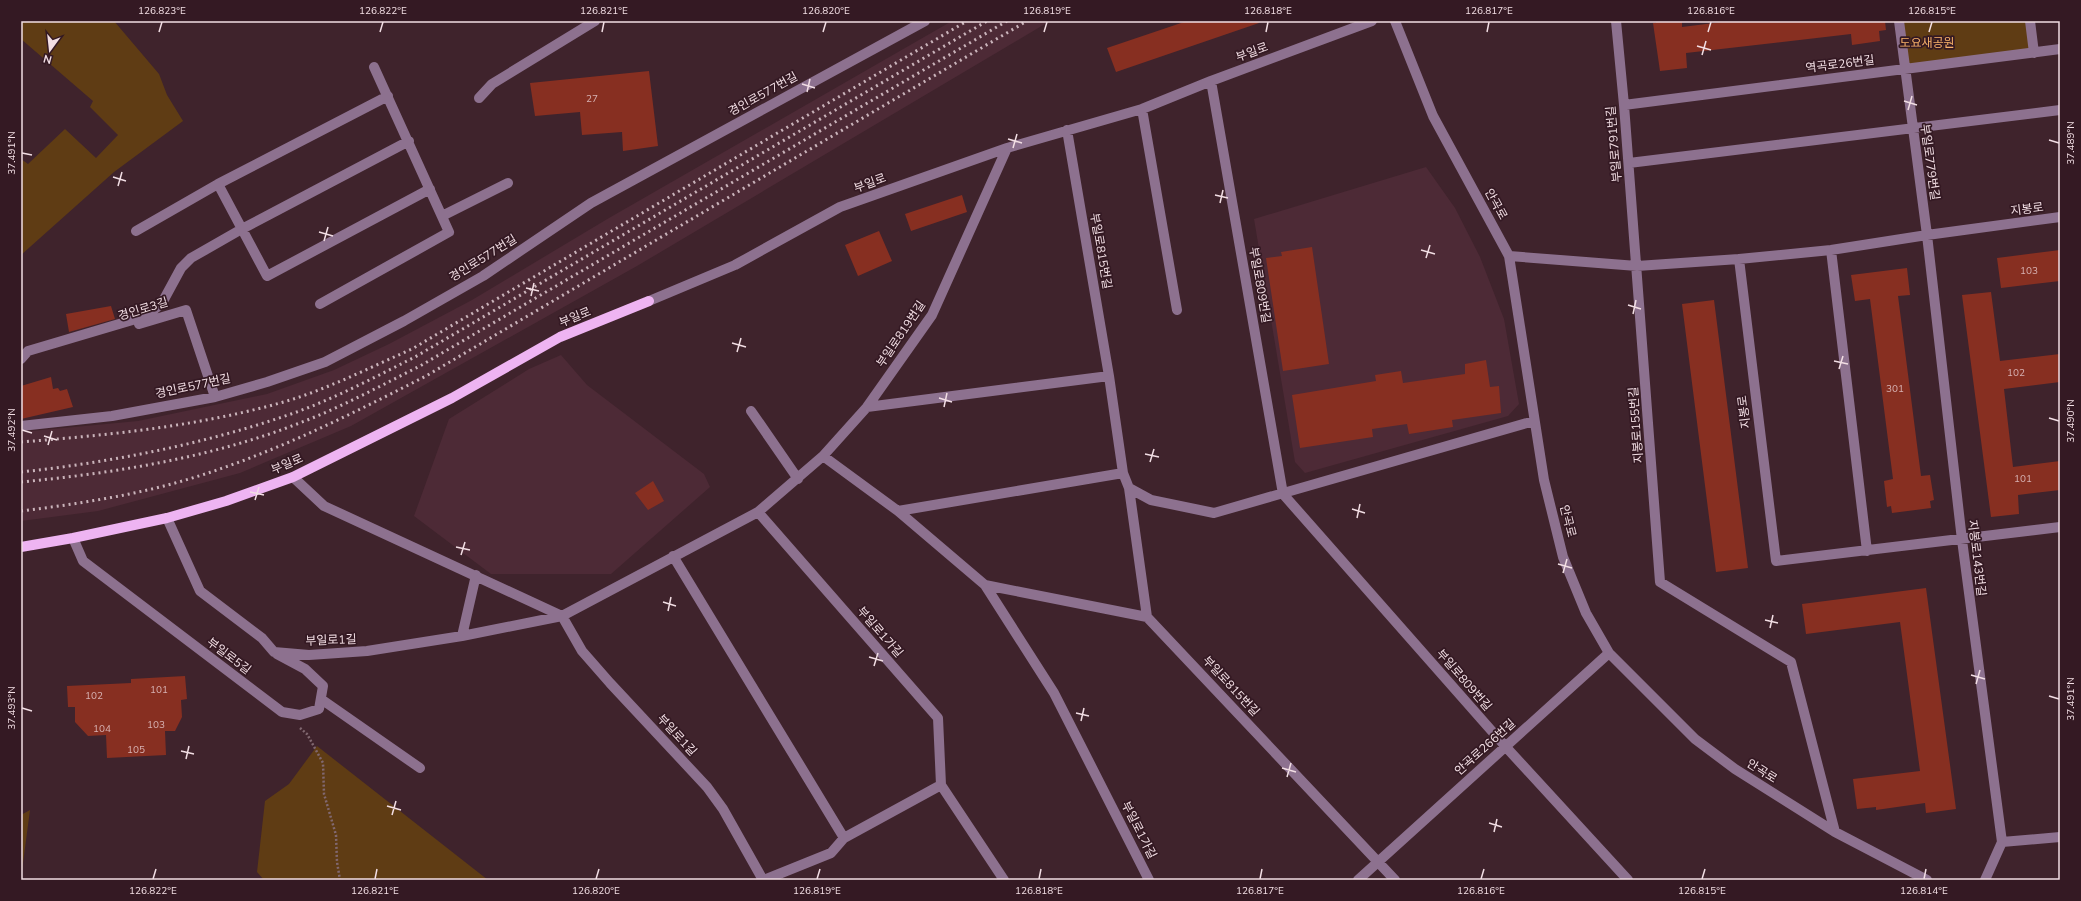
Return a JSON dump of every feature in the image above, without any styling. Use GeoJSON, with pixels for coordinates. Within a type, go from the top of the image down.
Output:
{"type":"FeatureCollection","features":[{"type":"Feature","properties":{"kind":"main road","name":"부일로"},"geometry":{"type":"LineString","coordinates":[[21,546],[74,538],[167,518],[226,501],[293,477],[452,398],[560,337],[648,301]]}},
{"type":"Feature","properties":{"kind":"street"},"geometry":{"type":"LineString","coordinates":[[478,98],[492,84],[596,21]]}},
{"type":"Feature","properties":{"kind":"street","name":"경인로577번길"},"geometry":{"type":"LineString","coordinates":[[21,426],[112,416],[215,397],[267,382],[325,362],[404,321],[483,276],[591,203],[925,21]]}},
{"type":"Feature","properties":{"kind":"street","name":"부일로"},"geometry":{"type":"LineString","coordinates":[[648,301],[735,265],[840,207],[1008,148],[1142,109],[1211,81],[1372,21]]}},
{"type":"Feature","properties":{"kind":"street","name":"안곡로"},"geometry":{"type":"LineString","coordinates":[[1395,21],[1432,116],[1510,256],[1544,480],[1563,557],[1586,613],[1609,653],[1695,739],[1735,769],[1835,832],[1927,880]]}},
{"type":"Feature","properties":{"kind":"street","name":"부일로791번길"},"geometry":{"type":"LineString","coordinates":[[1616,21],[1637,266]]}},
{"type":"Feature","properties":{"kind":"street","name":"부일로779번길"},"geometry":{"type":"LineString","coordinates":[[1899,21],[1927,235]]}},
{"type":"Feature","properties":{"kind":"street"},"geometry":{"type":"LineString","coordinates":[[2030,21],[2034,53]]}},
{"type":"Feature","properties":{"kind":"street","name":"역곡로26번길"},"geometry":{"type":"LineString","coordinates":[[1624,105],[2060,49]]}},
{"type":"Feature","properties":{"kind":"street"},"geometry":{"type":"LineString","coordinates":[[320,304],[449,232],[410,141],[374,67]]}},
{"type":"Feature","properties":{"kind":"street","name":"부일로809번길"},"geometry":{"type":"LineString","coordinates":[[1211,81],[1284,494],[1505,746],[1628,880]]}},
{"type":"Feature","properties":{"kind":"street"},"geometry":{"type":"LineString","coordinates":[[136,231],[218,184],[388,96]]}},
{"type":"Feature","properties":{"kind":"street"},"geometry":{"type":"LineString","coordinates":[[1142,109],[1177,310]]}},
{"type":"Feature","properties":{"kind":"street"},"geometry":{"type":"LineString","coordinates":[[1629,163],[2060,110]]}},
{"type":"Feature","properties":{"kind":"street","name":"부일로815번길"},"geometry":{"type":"LineString","coordinates":[[1067,130],[1109,376],[1123,473],[1129,488],[1147,617],[1395,880]]}},
{"type":"Feature","properties":{"kind":"street"},"geometry":{"type":"LineString","coordinates":[[21,359],[28,351],[146,316],[162,303],[181,268],[191,258],[240,230],[410,141]]}},
{"type":"Feature","properties":{"kind":"street","name":"부일로819번길"},"geometry":{"type":"LineString","coordinates":[[823,456],[867,407],[932,315],[1008,148]]}},
{"type":"Feature","properties":{"kind":"street"},"geometry":{"type":"LineString","coordinates":[[442,216],[508,183]]}},
{"type":"Feature","properties":{"kind":"street"},"geometry":{"type":"LineString","coordinates":[[218,184],[240,230],[267,276],[430,189]]}},
{"type":"Feature","properties":{"kind":"street","name":"지봉로"},"geometry":{"type":"LineString","coordinates":[[1510,256],[1637,266],[1739,259],[1831,250],[2060,217]]}},
{"type":"Feature","properties":{"kind":"street","name":"지봉로143번길"},"geometry":{"type":"LineString","coordinates":[[1927,235],[1962,540],[2002,842]]}},
{"type":"Feature","properties":{"kind":"street"},"geometry":{"type":"LineString","coordinates":[[1831,250],[1867,550],[1962,540],[2060,527]]}},
{"type":"Feature","properties":{"kind":"street","name":"지봉로"},"geometry":{"type":"LineString","coordinates":[[1739,259],[1776,561],[1867,550]]}},
{"type":"Feature","properties":{"kind":"street","name":"지봉로155번길"},"geometry":{"type":"LineString","coordinates":[[1637,266],[1660,582],[1791,662],[1835,832]]}},
{"type":"Feature","properties":{"kind":"street","name":"경인로3길"},"geometry":{"type":"LineString","coordinates":[[21,359],[186,310],[215,397]]}},
{"type":"Feature","properties":{"kind":"street"},"geometry":{"type":"LineString","coordinates":[[867,407],[1109,376]]}},
{"type":"Feature","properties":{"kind":"street"},"geometry":{"type":"LineString","coordinates":[[751,411],[798,479]]}},
{"type":"Feature","properties":{"kind":"street"},"geometry":{"type":"LineString","coordinates":[[1129,488],[1151,500],[1214,514],[1534,421]]}},
{"type":"Feature","properties":{"kind":"street"},"geometry":{"type":"LineString","coordinates":[[293,477],[324,506],[562,616],[758,512],[823,456]]}},
{"type":"Feature","properties":{"kind":"street","name":"부일로1가길"},"geometry":{"type":"LineString","coordinates":[[823,456],[898,511],[985,584],[1054,693],[1149,880]]}},
{"type":"Feature","properties":{"kind":"street"},"geometry":{"type":"LineString","coordinates":[[898,511],[1123,473]]}},
{"type":"Feature","properties":{"kind":"street","name":"부일로1가길"},"geometry":{"type":"LineString","coordinates":[[758,512],[938,718],[941,784]]}},
{"type":"Feature","properties":{"kind":"street"},"geometry":{"type":"LineString","coordinates":[[167,518],[200,590],[262,638],[274,652],[305,669],[323,686],[319,708],[300,715],[282,712]]}},
{"type":"Feature","properties":{"kind":"street","name":"부일로5길"},"geometry":{"type":"LineString","coordinates":[[74,538],[84,561],[282,712]]}},
{"type":"Feature","properties":{"kind":"street"},"geometry":{"type":"LineString","coordinates":[[673,556],[844,838]]}},
{"type":"Feature","properties":{"kind":"street"},"geometry":{"type":"LineString","coordinates":[[462,636],[476,575]]}},
{"type":"Feature","properties":{"kind":"street","name":"부일로1가길"},"geometry":{"type":"LineString","coordinates":[[985,584],[1147,617]]}},
{"type":"Feature","properties":{"kind":"street","name":"부일로1길"},"geometry":{"type":"LineString","coordinates":[[274,652],[309,655],[367,651],[462,636],[562,616],[582,650],[610,683],[711,792],[730,820],[763,880]]}},
{"type":"Feature","properties":{"kind":"street","name":"안곡로266번길"},"geometry":{"type":"LineString","coordinates":[[1358,880],[1609,653]]}},
{"type":"Feature","properties":{"kind":"street"},"geometry":{"type":"LineString","coordinates":[[321,698],[420,768]]}},
{"type":"Feature","properties":{"kind":"street"},"geometry":{"type":"LineString","coordinates":[[763,880],[831,853],[844,838],[941,784],[1004,880]]}},
{"type":"Feature","properties":{"kind":"street"},"geometry":{"type":"LineString","coordinates":[[1985,880],[2002,842],[2060,837]]}},
{"type":"Feature","properties":{"kind":"path"},"geometry":{"type":"LineString","coordinates":[[282,712],[307,734],[323,763],[324,794],[336,835],[337,862],[340,880]]}},
{"type":"Feature","properties":{"kind":"shaded area"},"geometry":{"type":"Polygon","coordinates":[[[952,21],[1050,21],[637,266],[351,426],[240,473],[98,511],[21,521],[21,432],[138,421],[267,394],[334,370],[389,344],[472,300],[609,218],[952,21]]]}},
{"type":"Feature","properties":{"kind":"shaded area"},"geometry":{"type":"Polygon","coordinates":[[[1426,167],[1455,208],[1480,257],[1504,319],[1519,404],[1508,416],[1305,473],[1295,462],[1254,219],[1426,167]]]}},
{"type":"Feature","properties":{"kind":"shaded area"},"geometry":{"type":"Polygon","coordinates":[[[561,355],[587,385],[704,474],[710,487],[611,574],[491,574],[414,516],[449,419],[529,369],[561,355]]]}},
{"type":"Feature","properties":{"kind":"green space"},"geometry":{"type":"Polygon","coordinates":[[[21,21],[114,21],[159,74],[167,95],[183,121],[114,172],[21,255],[21,159],[28,164],[65,129],[96,158],[118,135],[90,107],[93,101],[21,39],[21,21]]]}},
{"type":"Feature","properties":{"kind":"green space","name":"도요새공원"},"geometry":{"type":"Polygon","coordinates":[[[1899,21],[2030,21],[2034,53],[1905,69],[1899,21]]]}},
{"type":"Feature","properties":{"kind":"green space"},"geometry":{"type":"Polygon","coordinates":[[[317,746],[488,880],[264,880],[257,872],[265,801],[289,784],[317,746]]]}},
{"type":"Feature","properties":{"kind":"green space"},"geometry":{"type":"Polygon","coordinates":[[[30,810],[21,878],[21,815],[30,810]]]}},
{"type":"Feature","properties":{"kind":"building"},"geometry":{"type":"Polygon","coordinates":[[[1187,21],[1258,21],[1259,23],[1116,72],[1107,48],[1187,21]]]}},
{"type":"Feature","properties":{"kind":"building"},"geometry":{"type":"Polygon","coordinates":[[[1656,21],[1682,21],[1682,27],[1730,21],[1885,21],[1886,30],[1879,31],[1880,41],[1852,45],[1851,34],[1686,53],[1687,68],[1660,71],[1653,23],[1656,23],[1656,21]]]}},
{"type":"Feature","properties":{"kind":"building"},"geometry":{"type":"Polygon","coordinates":[[[649,71],[658,146],[623,151],[622,132],[582,135],[580,112],[535,116],[530,83],[649,71]]]}},
{"type":"Feature","properties":{"kind":"building"},"geometry":{"type":"Polygon","coordinates":[[[962,195],[967,212],[911,231],[905,214],[962,195]]]}},
{"type":"Feature","properties":{"kind":"building"},"geometry":{"type":"Polygon","coordinates":[[[879,231],[892,261],[858,276],[845,245],[879,231]]]}},
{"type":"Feature","properties":{"kind":"building"},"geometry":{"type":"Polygon","coordinates":[[[1312,247],[1329,364],[1283,371],[1266,258],[1282,256],[1281,252],[1312,247]]]}},
{"type":"Feature","properties":{"kind":"building"},"geometry":{"type":"Polygon","coordinates":[[[2060,250],[2060,281],[2001,288],[1997,258],[2060,250]]]}},
{"type":"Feature","properties":{"kind":"building"},"geometry":{"type":"Polygon","coordinates":[[[1907,268],[1910,295],[1898,296],[1921,476],[1930,475],[1934,500],[1930,501],[1931,508],[1892,513],[1891,506],[1887,507],[1884,481],[1893,479],[1870,299],[1855,301],[1851,275],[1907,268]]]}},
{"type":"Feature","properties":{"kind":"building"},"geometry":{"type":"Polygon","coordinates":[[[1991,292],[2000,361],[2060,354],[2060,382],[2004,389],[2013,467],[2060,461],[2060,490],[2018,495],[2019,514],[1991,517],[1962,295],[1991,292]]]}},
{"type":"Feature","properties":{"kind":"building"},"geometry":{"type":"Polygon","coordinates":[[[1714,300],[1748,568],[1716,572],[1682,304],[1714,300]]]}},
{"type":"Feature","properties":{"kind":"building"},"geometry":{"type":"Polygon","coordinates":[[[111,306],[115,319],[69,332],[66,314],[111,306]]]}},
{"type":"Feature","properties":{"kind":"building"},"geometry":{"type":"Polygon","coordinates":[[[1486,360],[1490,387],[1499,386],[1501,413],[1452,420],[1453,427],[1409,434],[1407,424],[1372,429],[1373,437],[1300,448],[1292,395],[1376,381],[1375,375],[1401,371],[1403,383],[1465,374],[1465,364],[1486,360]]]}},
{"type":"Feature","properties":{"kind":"building"},"geometry":{"type":"Polygon","coordinates":[[[51,377],[53,389],[58,388],[60,391],[67,389],[73,407],[21,419],[21,386],[51,377]]]}},
{"type":"Feature","properties":{"kind":"building"},"geometry":{"type":"Polygon","coordinates":[[[653,481],[664,501],[648,510],[635,493],[653,481]]]}},
{"type":"Feature","properties":{"kind":"building"},"geometry":{"type":"Polygon","coordinates":[[[1926,588],[1956,809],[1926,813],[1925,803],[1876,810],[1876,807],[1857,809],[1853,779],[1920,771],[1900,622],[1806,634],[1802,604],[1926,588]]]}},
{"type":"Feature","properties":{"kind":"building"},"geometry":{"type":"Polygon","coordinates":[[[185,676],[187,699],[181,700],[182,717],[175,731],[165,731],[166,755],[107,758],[106,735],[88,736],[75,722],[75,707],[68,707],[67,686],[131,683],[131,679],[185,676]]]}},
{"type":"Feature","properties":{"kind":"railway"},"geometry":{"type":"LineString","coordinates":[[21,442],[122,433],[222,417],[287,401],[350,377],[412,349],[967,21]]}},
{"type":"Feature","properties":{"kind":"railway"},"geometry":{"type":"LineString","coordinates":[[21,472],[90,463],[192,443],[258,425],[339,395],[415,357],[987,21]]}},
{"type":"Feature","properties":{"kind":"railway"},"geometry":{"type":"LineString","coordinates":[[21,482],[126,469],[196,455],[264,436],[313,418],[344,404],[420,366],[1007,21]]}},
{"type":"Feature","properties":{"kind":"railway"},"geometry":{"type":"LineString","coordinates":[[21,511],[111,498],[164,486],[198,476],[265,452],[363,408],[426,376],[1027,21]]}}]}
